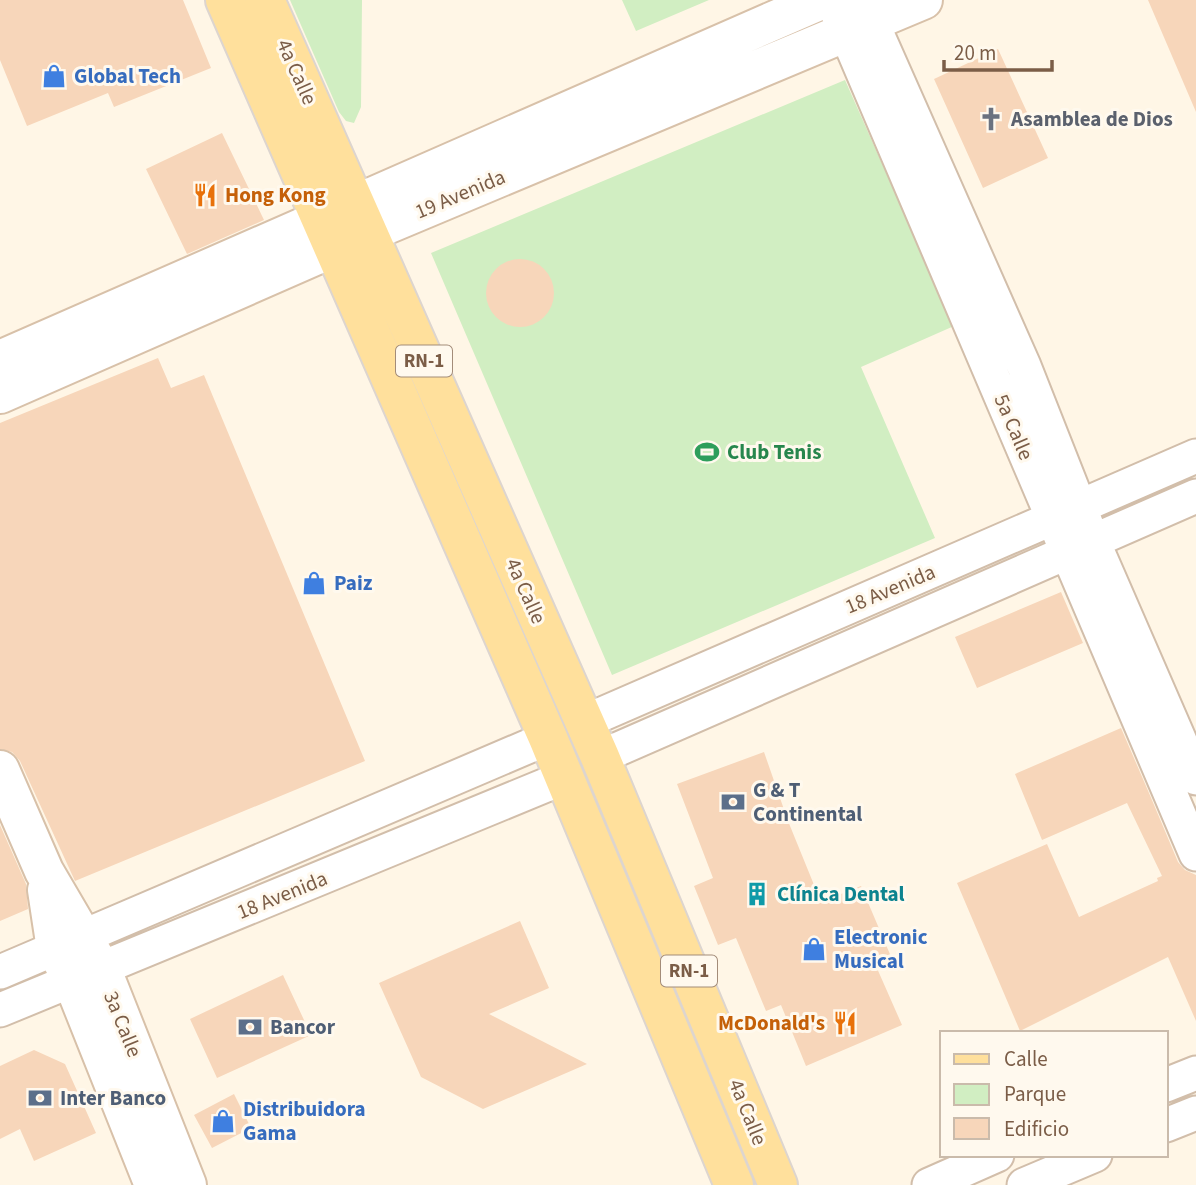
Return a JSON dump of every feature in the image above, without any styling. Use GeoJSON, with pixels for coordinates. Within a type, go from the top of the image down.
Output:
{"type":"FeatureCollection","features":[{"type":"Feature","properties":{"kind":"main road","name":"4a Calle"},"geometry":{"type":"LineString","coordinates":[[225,0],[344,225],[584,722],[778,1185]]}},
{"type":"Feature","properties":{"kind":"main road","name":"4a Calle"},"geometry":{"type":"LineString","coordinates":[[265,0],[344,225],[563,778],[734,1185]]}},
{"type":"Feature","properties":{"kind":"main road","name":"19 Avenida"},"geometry":{"type":"LineString","coordinates":[[0,394],[344,225],[821,0]]}},
{"type":"Feature","properties":{"kind":"main road","name":"19 Avenida"},"geometry":{"type":"LineString","coordinates":[[0,360],[344,225],[853,14],[923,0]]}},
{"type":"Feature","properties":{"kind":"main road","name":"3a Calle"},"geometry":{"type":"LineString","coordinates":[[0,770],[44,871],[69,943],[88,976],[187,1185]]}},
{"type":"Feature","properties":{"kind":"main road","name":"3a Calle"},"geometry":{"type":"LineString","coordinates":[[88,976],[154,1185]]}},
{"type":"Feature","properties":{"kind":"street","name":"5a Calle"},"geometry":{"type":"LineString","coordinates":[[853,14],[1081,547],[1196,854]]}},
{"type":"Feature","properties":{"kind":"street","name":"18 Avenida"},"geometry":{"type":"LineString","coordinates":[[584,722],[1196,456]]}},
{"type":"Feature","properties":{"kind":"street","name":"18 Avenida"},"geometry":{"type":"LineString","coordinates":[[600,757],[1196,496]]}},
{"type":"Feature","properties":{"kind":"street","name":"5a Calle"},"geometry":{"type":"LineString","coordinates":[[1081,547],[1196,778]]}},
{"type":"Feature","properties":{"kind":"street","name":"18 Avenida"},"geometry":{"type":"LineString","coordinates":[[0,972],[548,737]]}},
{"type":"Feature","properties":{"kind":"street","name":"18 Avenida"},"geometry":{"type":"LineString","coordinates":[[0,1010],[563,778]]}},
{"type":"Feature","properties":{"kind":"street"},"geometry":{"type":"LineString","coordinates":[[1168,1084],[1196,1073]]}},
{"type":"Feature","properties":{"kind":"street"},"geometry":{"type":"LineString","coordinates":[[1168,1124],[1196,1113]]}},
{"type":"Feature","properties":{"kind":"street"},"geometry":{"type":"LineString","coordinates":[[929,1185],[993,1157]]}},
{"type":"Feature","properties":{"kind":"street"},"geometry":{"type":"LineString","coordinates":[[1024,1185],[1090,1157]]}},
{"type":"Feature","properties":{"kind":"green space"},"geometry":{"type":"Polygon","coordinates":[[[290,0],[362,0],[361,107],[354,123],[346,121],[339,112],[290,0]]]}},
{"type":"Feature","properties":{"kind":"green space"},"geometry":{"type":"Polygon","coordinates":[[[622,0],[709,0],[636,31],[622,0]]]}},
{"type":"Feature","properties":{"kind":"green space","name":"Club Tenis"},"geometry":{"type":"Polygon","coordinates":[[[845,80],[954,326],[861,367],[935,538],[612,675],[431,253],[845,80]]]}},
{"type":"Feature","properties":{"kind":"building"},"geometry":{"type":"Polygon","coordinates":[[[0,0],[183,0],[211,68],[114,107],[108,93],[27,126],[0,60],[0,0]]]}},
{"type":"Feature","properties":{"kind":"building"},"geometry":{"type":"Polygon","coordinates":[[[1148,0],[1196,0],[1196,112],[1148,0]]]}},
{"type":"Feature","properties":{"kind":"building","name":"Asamblea de Dios"},"geometry":{"type":"Polygon","coordinates":[[[998,49],[1048,158],[983,188],[934,79],[998,49]]]}},
{"type":"Feature","properties":{"kind":"building","name":"Hong Kong"},"geometry":{"type":"Polygon","coordinates":[[[222,133],[264,220],[187,254],[146,169],[222,133]]]}},
{"type":"Feature","properties":{"kind":"building"},"geometry":{"type":"Polygon","coordinates":[[[513,259],[527,259],[539,264],[549,274],[554,293],[549,312],[539,322],[527,327],[513,327],[501,322],[491,312],[486,300],[486,286],[491,274],[501,264],[513,259]]]}},
{"type":"Feature","properties":{"kind":"building"},"geometry":{"type":"Polygon","coordinates":[[[158,358],[171,388],[204,375],[365,761],[75,881],[20,761],[12,752],[0,749],[0,423],[158,358]]]}},
{"type":"Feature","properties":{"kind":"building"},"geometry":{"type":"Polygon","coordinates":[[[1061,592],[1083,643],[977,688],[955,637],[1061,592]]]}},
{"type":"Feature","properties":{"kind":"building"},"geometry":{"type":"Polygon","coordinates":[[[1121,728],[1178,862],[1185,870],[1196,875],[1196,1021],[1168,957],[1020,1031],[957,883],[1047,844],[1079,917],[1158,881],[1157,878],[1162,876],[1127,803],[1042,840],[1015,774],[1121,728]]]}},
{"type":"Feature","properties":{"kind":"building"},"geometry":{"type":"Polygon","coordinates":[[[764,752],[821,902],[861,886],[892,959],[876,966],[902,1025],[806,1066],[781,1005],[766,1011],[736,938],[718,945],[694,886],[713,878],[677,784],[764,752]]]}},
{"type":"Feature","properties":{"kind":"building"},"geometry":{"type":"Polygon","coordinates":[[[0,825],[26,884],[28,909],[0,921],[0,825]]]}},
{"type":"Feature","properties":{"kind":"building"},"geometry":{"type":"Polygon","coordinates":[[[520,921],[549,988],[489,1014],[587,1064],[483,1109],[421,1077],[379,983],[520,921]]]}},
{"type":"Feature","properties":{"kind":"building","name":"Bancor"},"geometry":{"type":"Polygon","coordinates":[[[283,975],[311,1035],[217,1078],[190,1019],[283,975]]]}},
{"type":"Feature","properties":{"kind":"building","name":"Inter Banco"},"geometry":{"type":"Polygon","coordinates":[[[34,1050],[65,1064],[96,1133],[34,1161],[20,1129],[0,1139],[0,1066],[34,1050]]]}},
{"type":"Feature","properties":{"kind":"building","name":"Distribuidora Gama"},"geometry":{"type":"Polygon","coordinates":[[[234,1094],[251,1128],[212,1148],[194,1115],[234,1094]]]}},
{"type":"Feature","properties":{"kind":"place","name":"Global Tech"},"geometry":{"type":"Point","coordinates":[54,76]}},
{"type":"Feature","properties":{"kind":"place","name":"Asamblea de Dios"},"geometry":{"type":"Point","coordinates":[991,119]}},
{"type":"Feature","properties":{"kind":"place","name":"Hong Kong"},"geometry":{"type":"Point","coordinates":[205,195]}},
{"type":"Feature","properties":{"kind":"place","name":"Club Tenis"},"geometry":{"type":"Point","coordinates":[707,452]}},
{"type":"Feature","properties":{"kind":"place","name":"Paiz"},"geometry":{"type":"Point","coordinates":[314,583]}},
{"type":"Feature","properties":{"kind":"place","name":"G & T Continental"},"geometry":{"type":"Point","coordinates":[733,802]}},
{"type":"Feature","properties":{"kind":"place","name":"Clínica Dental"},"geometry":{"type":"Point","coordinates":[757,894]}},
{"type":"Feature","properties":{"kind":"place","name":"Electronic Musical"},"geometry":{"type":"Point","coordinates":[814,949]}},
{"type":"Feature","properties":{"kind":"place","name":"McDonald's"},"geometry":{"type":"Point","coordinates":[845,1023]}},
{"type":"Feature","properties":{"kind":"place","name":"Bancor"},"geometry":{"type":"Point","coordinates":[250,1027]}},
{"type":"Feature","properties":{"kind":"place","name":"Inter Banco"},"geometry":{"type":"Point","coordinates":[40,1098]}},
{"type":"Feature","properties":{"kind":"place","name":"Distribuidora Gama"},"geometry":{"type":"Point","coordinates":[223,1121]}}]}
